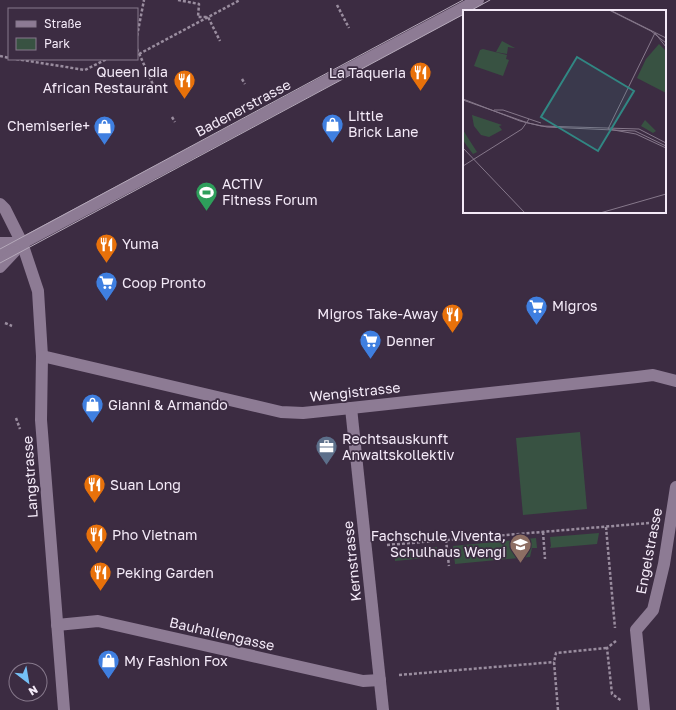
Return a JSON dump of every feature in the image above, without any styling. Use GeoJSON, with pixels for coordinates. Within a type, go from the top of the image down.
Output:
{"type":"FeatureCollection","features":[{"type":"Feature","properties":{"kind":"street","name":"Badenerstrasse"},"geometry":{"type":"LineString","coordinates":[[0,255],[478,0]]}},
{"type":"Feature","properties":{"kind":"street","name":"Langstrasse"},"geometry":{"type":"LineString","coordinates":[[0,204],[5,209],[22,243],[38,291],[42,356],[41,420],[64,710]]}},
{"type":"Feature","properties":{"kind":"street","name":"Badenerstrasse"},"geometry":{"type":"LineString","coordinates":[[0,243],[22,243]]}},
{"type":"Feature","properties":{"kind":"street","name":"Badenerstrasse"},"geometry":{"type":"LineString","coordinates":[[0,267],[22,243]]}},
{"type":"Feature","properties":{"kind":"street","name":"Wengistrasse"},"geometry":{"type":"LineString","coordinates":[[42,356],[281,412],[303,412],[351,408],[637,376],[654,375],[676,382]]}},
{"type":"Feature","properties":{"kind":"street","name":"Kernstrasse"},"geometry":{"type":"LineString","coordinates":[[351,408],[383,710]]}},
{"type":"Feature","properties":{"kind":"street","name":"Engelstrasse"},"geometry":{"type":"LineString","coordinates":[[644,706],[636,630],[652,610],[664,564],[676,487]]}},
{"type":"Feature","properties":{"kind":"street","name":"Bauhallengasse"},"geometry":{"type":"LineString","coordinates":[[57,625],[98,621],[363,681],[380,680]]}},
{"type":"Feature","properties":{"kind":"path"},"geometry":{"type":"LineString","coordinates":[[138,31],[144,0]]}},
{"type":"Feature","properties":{"kind":"path"},"geometry":{"type":"LineString","coordinates":[[178,0],[199,4],[198,17],[208,17]]}},
{"type":"Feature","properties":{"kind":"path"},"geometry":{"type":"LineString","coordinates":[[155,89],[139,54],[240,0]]}},
{"type":"Feature","properties":{"kind":"path"},"geometry":{"type":"LineString","coordinates":[[336,5],[349,28]]}},
{"type":"Feature","properties":{"kind":"path"},"geometry":{"type":"LineString","coordinates":[[208,17],[220,41]]}},
{"type":"Feature","properties":{"kind":"path"},"geometry":{"type":"LineString","coordinates":[[22,60],[85,70],[105,60]]}},
{"type":"Feature","properties":{"kind":"path"},"geometry":{"type":"LineString","coordinates":[[242,79],[245,84]]}},
{"type":"Feature","properties":{"kind":"path"},"geometry":{"type":"LineString","coordinates":[[172,117],[175,122]]}},
{"type":"Feature","properties":{"kind":"path"},"geometry":{"type":"LineString","coordinates":[[6,323],[12,326]]}},
{"type":"Feature","properties":{"kind":"path"},"geometry":{"type":"LineString","coordinates":[[387,545],[656,522]]}},
{"type":"Feature","properties":{"kind":"path"},"geometry":{"type":"LineString","coordinates":[[558,710],[554,662],[556,653],[606,648],[616,642],[606,527]]}},
{"type":"Feature","properties":{"kind":"path"},"geometry":{"type":"LineString","coordinates":[[542,532],[545,559]]}},
{"type":"Feature","properties":{"kind":"path"},"geometry":{"type":"LineString","coordinates":[[446,540],[449,566]]}},
{"type":"Feature","properties":{"kind":"path"},"geometry":{"type":"LineString","coordinates":[[606,648],[612,694],[623,702]]}},
{"type":"Feature","properties":{"kind":"path"},"geometry":{"type":"LineString","coordinates":[[399,675],[554,662]]}},
{"type":"Feature","properties":{"kind":"green space"},"geometry":{"type":"Polygon","coordinates":[[[580,432],[587,509],[523,515],[516,438],[580,432]]]}},
{"type":"Feature","properties":{"kind":"green space"},"geometry":{"type":"Polygon","coordinates":[[[599,533],[597,544],[550,548],[550,537],[599,533]]]}},
{"type":"Feature","properties":{"kind":"green space"},"geometry":{"type":"Polygon","coordinates":[[[536,538],[537,548],[532,548],[530,557],[455,564],[453,546],[536,538]]]}},
{"type":"Feature","properties":{"kind":"green space"},"geometry":{"type":"Polygon","coordinates":[[[437,547],[436,557],[395,561],[395,551],[437,547]]]}},
{"type":"Feature","properties":{"kind":"tram line"},"geometry":{"type":"LineString","coordinates":[[0,249],[463,0]]}},
{"type":"Feature","properties":{"kind":"tram line"},"geometry":{"type":"LineString","coordinates":[[472,10],[490,0]]}},
{"type":"Feature","properties":{"kind":"tram line"},"geometry":{"type":"LineString","coordinates":[[0,263],[463,15]]}},
{"type":"Feature","properties":{"kind":"place","name":"La Taqueria"},"geometry":{"type":"Point","coordinates":[421,92]}},
{"type":"Feature","properties":{"kind":"place","name":"Queen Idia African Restaurant"},"geometry":{"type":"Point","coordinates":[184,100]}},
{"type":"Feature","properties":{"kind":"place","name":"Little Brick Lane"},"geometry":{"type":"Point","coordinates":[333,144]}},
{"type":"Feature","properties":{"kind":"place","name":"Chemiserie+"},"geometry":{"type":"Point","coordinates":[105,146]}},
{"type":"Feature","properties":{"kind":"place","name":"ACTIV Fitness Forum"},"geometry":{"type":"Point","coordinates":[206,212]}},
{"type":"Feature","properties":{"kind":"place","name":"Yuma"},"geometry":{"type":"Point","coordinates":[107,264]}},
{"type":"Feature","properties":{"kind":"place","name":"Coop Pronto"},"geometry":{"type":"Point","coordinates":[106,302]}},
{"type":"Feature","properties":{"kind":"place","name":"Migros"},"geometry":{"type":"Point","coordinates":[536,326]}},
{"type":"Feature","properties":{"kind":"place","name":"Migros Take-Away"},"geometry":{"type":"Point","coordinates":[453,334]}},
{"type":"Feature","properties":{"kind":"place","name":"Denner"},"geometry":{"type":"Point","coordinates":[370,360]}},
{"type":"Feature","properties":{"kind":"place","name":"Gianni & Armando"},"geometry":{"type":"Point","coordinates":[93,424]}},
{"type":"Feature","properties":{"kind":"place","name":"Rechtsauskunft Anwaltskollektiv"},"geometry":{"type":"Point","coordinates":[327,466]}},
{"type":"Feature","properties":{"kind":"place","name":"Suan Long"},"geometry":{"type":"Point","coordinates":[95,504]}},
{"type":"Feature","properties":{"kind":"place","name":"Pho Vietnam"},"geometry":{"type":"Point","coordinates":[96,554]}},
{"type":"Feature","properties":{"kind":"place","name":"Fachschule Viventa, Schulhaus Wengi"},"geometry":{"type":"Point","coordinates":[521,564]}},
{"type":"Feature","properties":{"kind":"place","name":"Peking Garden"},"geometry":{"type":"Point","coordinates":[100,592]}},
{"type":"Feature","properties":{"kind":"place","name":"My Fashion Fox"},"geometry":{"type":"Point","coordinates":[109,680]}}]}
